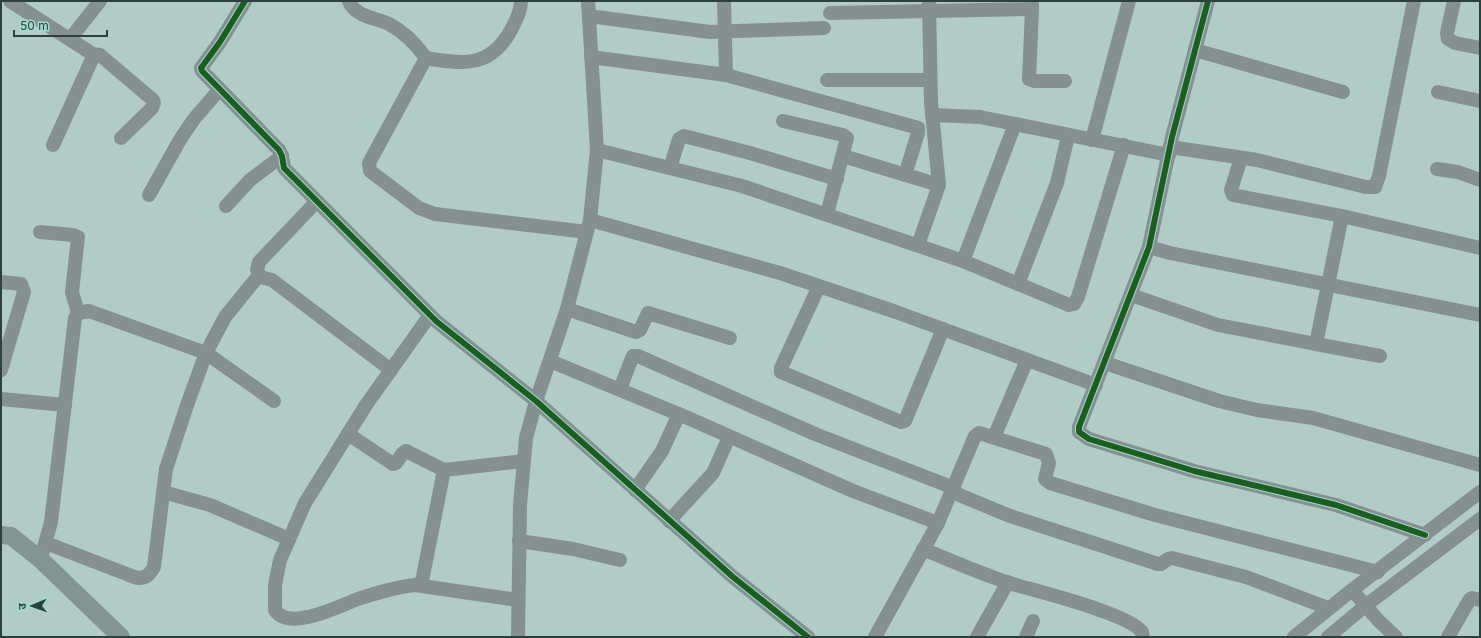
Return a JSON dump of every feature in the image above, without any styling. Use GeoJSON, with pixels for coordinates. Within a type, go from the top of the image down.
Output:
{"type":"FeatureCollection","features":[{"type":"Feature","properties":{"kind":"main road"},"geometry":{"type":"LineString","coordinates":[[106,637],[34,567],[4,545],[2,536],[11,536],[40,559],[121,637]]}},
{"type":"Feature","properties":{"kind":"street"},"geometry":{"type":"LineString","coordinates":[[10,1],[92,54],[100,55],[154,103],[152,108],[121,138]]}},
{"type":"Feature","properties":{"kind":"street"},"geometry":{"type":"LineString","coordinates":[[70,39],[100,1]]}},
{"type":"Feature","properties":{"kind":"street"},"geometry":{"type":"LineString","coordinates":[[244,1],[220,42],[201,65],[202,71],[282,156],[284,168],[430,315],[536,401],[733,577],[808,637]]}},
{"type":"Feature","properties":{"kind":"street"},"geometry":{"type":"LineString","coordinates":[[349,1],[353,8],[358,12],[389,24],[404,34],[414,42],[426,58],[448,62],[466,62],[484,58],[495,52],[508,36],[516,21],[520,1]]}},
{"type":"Feature","properties":{"kind":"street"},"geometry":{"type":"LineString","coordinates":[[518,637],[522,461],[526,438],[536,401],[567,309],[589,226],[596,150],[588,1]]}},
{"type":"Feature","properties":{"kind":"street"},"geometry":{"type":"LineString","coordinates":[[724,1],[726,75]]}},
{"type":"Feature","properties":{"kind":"street"},"geometry":{"type":"LineString","coordinates":[[1092,140],[1129,1]]}},
{"type":"Feature","properties":{"kind":"street"},"geometry":{"type":"LineString","coordinates":[[1208,1],[1175,124],[1149,247],[1080,427],[1080,432],[1089,439],[1194,471],[1336,505],[1425,535]]}},
{"type":"Feature","properties":{"kind":"street"},"geometry":{"type":"LineString","coordinates":[[932,115],[980,117],[1092,140],[1170,151],[1241,158],[1366,187],[1375,187],[1379,176],[1414,1]]}},
{"type":"Feature","properties":{"kind":"street"},"geometry":{"type":"LineString","coordinates":[[1454,1],[1447,34],[1448,39],[1455,43],[1480,48]]}},
{"type":"Feature","properties":{"kind":"street"},"geometry":{"type":"LineString","coordinates":[[830,13],[929,6],[1032,5],[1029,79],[1035,81],[1064,81]]}},
{"type":"Feature","properties":{"kind":"street"},"geometry":{"type":"LineString","coordinates":[[918,245],[939,185],[930,80],[929,6]]}},
{"type":"Feature","properties":{"kind":"street"},"geometry":{"type":"LineString","coordinates":[[589,16],[725,33],[824,28]]}},
{"type":"Feature","properties":{"kind":"street"},"geometry":{"type":"LineString","coordinates":[[1195,50],[1343,92]]}},
{"type":"Feature","properties":{"kind":"street"},"geometry":{"type":"LineString","coordinates":[[53,145],[91,61],[92,54]]}},
{"type":"Feature","properties":{"kind":"street"},"geometry":{"type":"LineString","coordinates":[[591,57],[726,75],[916,126],[918,128],[918,133],[905,174]]}},
{"type":"Feature","properties":{"kind":"street"},"geometry":{"type":"LineString","coordinates":[[426,58],[370,163],[370,171],[419,208],[435,214],[589,226],[819,286],[943,329],[1096,385]]}},
{"type":"Feature","properties":{"kind":"street"},"geometry":{"type":"LineString","coordinates":[[827,80],[930,80]]}},
{"type":"Feature","properties":{"kind":"street"},"geometry":{"type":"LineString","coordinates":[[149,195],[181,138],[194,119],[219,90]]}},
{"type":"Feature","properties":{"kind":"street"},"geometry":{"type":"LineString","coordinates":[[1438,92],[1480,101]]}},
{"type":"Feature","properties":{"kind":"street"},"geometry":{"type":"LineString","coordinates":[[783,121],[846,136],[847,141],[827,214]]}},
{"type":"Feature","properties":{"kind":"street"},"geometry":{"type":"LineString","coordinates":[[963,261],[1015,124]]}},
{"type":"Feature","properties":{"kind":"street"},"geometry":{"type":"LineString","coordinates":[[670,168],[679,139],[684,136],[750,153],[837,179]]}},
{"type":"Feature","properties":{"kind":"street"},"geometry":{"type":"LineString","coordinates":[[1018,284],[1044,222],[1057,183],[1068,136]]}},
{"type":"Feature","properties":{"kind":"street"},"geometry":{"type":"LineString","coordinates":[[596,150],[742,186],[963,261],[1069,305],[1074,304],[1078,297],[1124,145]]}},
{"type":"Feature","properties":{"kind":"street"},"geometry":{"type":"LineString","coordinates":[[226,206],[250,180],[282,156]]}},
{"type":"Feature","properties":{"kind":"street"},"geometry":{"type":"LineString","coordinates":[[843,156],[939,185]]}},
{"type":"Feature","properties":{"kind":"street"},"geometry":{"type":"LineString","coordinates":[[1241,158],[1231,190],[1233,195],[1342,216],[1480,248]]}},
{"type":"Feature","properties":{"kind":"street"},"geometry":{"type":"LineString","coordinates":[[1437,169],[1458,172],[1480,180]]}},
{"type":"Feature","properties":{"kind":"street"},"geometry":{"type":"LineString","coordinates":[[260,277],[257,270],[259,262],[317,200]]}},
{"type":"Feature","properties":{"kind":"street"},"geometry":{"type":"LineString","coordinates":[[1316,344],[1342,216]]}},
{"type":"Feature","properties":{"kind":"street"},"geometry":{"type":"LineString","coordinates":[[40,232],[73,235],[78,237],[72,292],[78,313],[76,318],[51,522],[40,559]]}},
{"type":"Feature","properties":{"kind":"street"},"geometry":{"type":"LineString","coordinates":[[1149,247],[1170,253],[1480,315]]}},
{"type":"Feature","properties":{"kind":"street"},"geometry":{"type":"LineString","coordinates":[[46,543],[137,578],[144,578],[150,575],[154,567],[166,469],[206,353],[226,317],[255,280],[260,277],[272,280],[391,370]]}},
{"type":"Feature","properties":{"kind":"street"},"geometry":{"type":"LineString","coordinates":[[1,282],[21,284],[24,292],[1,370]]}},
{"type":"Feature","properties":{"kind":"street"},"geometry":{"type":"LineString","coordinates":[[819,286],[781,368],[781,372],[901,422],[905,421],[943,329]]}},
{"type":"Feature","properties":{"kind":"street"},"geometry":{"type":"LineString","coordinates":[[1131,295],[1218,325],[1380,356]]}},
{"type":"Feature","properties":{"kind":"street"},"geometry":{"type":"LineString","coordinates":[[567,309],[636,332],[640,330],[646,315],[650,313],[730,338]]}},
{"type":"Feature","properties":{"kind":"street"},"geometry":{"type":"LineString","coordinates":[[78,313],[89,311],[206,353],[274,401]]}},
{"type":"Feature","properties":{"kind":"street"},"geometry":{"type":"LineString","coordinates":[[430,315],[366,404],[305,504],[280,560],[275,585],[275,610],[282,617],[300,618],[316,615],[359,599],[406,586],[422,586],[518,600]]}},
{"type":"Feature","properties":{"kind":"street"},"geometry":{"type":"LineString","coordinates":[[620,390],[633,356],[638,356],[816,434],[953,490],[1010,516],[1158,564],[1172,558],[1246,577],[1328,608]]}},
{"type":"Feature","properties":{"kind":"street"},"geometry":{"type":"LineString","coordinates":[[994,436],[1027,360]]}},
{"type":"Feature","properties":{"kind":"street"},"geometry":{"type":"LineString","coordinates":[[550,361],[679,414],[853,491],[938,523]]}},
{"type":"Feature","properties":{"kind":"street"},"geometry":{"type":"LineString","coordinates":[[1105,363],[1219,401],[1258,410],[1313,418],[1480,465]]}},
{"type":"Feature","properties":{"kind":"street"},"geometry":{"type":"LineString","coordinates":[[1,399],[65,405]]}},
{"type":"Feature","properties":{"kind":"street"},"geometry":{"type":"LineString","coordinates":[[635,490],[662,451],[679,414]]}},
{"type":"Feature","properties":{"kind":"street"},"geometry":{"type":"LineString","coordinates":[[875,637],[938,523],[977,433],[982,432],[1046,454],[1049,464],[1044,479],[1050,483],[1162,517],[1378,572]]}},
{"type":"Feature","properties":{"kind":"street"},"geometry":{"type":"LineString","coordinates":[[348,434],[392,464],[396,463],[406,451],[444,470],[522,461]]}},
{"type":"Feature","properties":{"kind":"street"},"geometry":{"type":"LineString","coordinates":[[670,521],[713,473],[729,437]]}},
{"type":"Feature","properties":{"kind":"street"},"geometry":{"type":"LineString","coordinates":[[422,586],[444,470]]}},
{"type":"Feature","properties":{"kind":"street"},"geometry":{"type":"LineString","coordinates":[[163,492],[210,505],[289,539]]}},
{"type":"Feature","properties":{"kind":"street"},"geometry":{"type":"LineString","coordinates":[[1294,637],[1328,608],[1378,572],[1480,492]]}},
{"type":"Feature","properties":{"kind":"street"},"geometry":{"type":"LineString","coordinates":[[1328,637],[1372,614],[1480,519]]}},
{"type":"Feature","properties":{"kind":"street"},"geometry":{"type":"LineString","coordinates":[[519,541],[573,549],[620,560]]}},
{"type":"Feature","properties":{"kind":"street"},"geometry":{"type":"LineString","coordinates":[[924,550],[1008,582],[1094,608],[1135,625],[1142,632],[1143,637]]}},
{"type":"Feature","properties":{"kind":"street"},"geometry":{"type":"LineString","coordinates":[[977,637],[1008,582]]}},
{"type":"Feature","properties":{"kind":"street"},"geometry":{"type":"LineString","coordinates":[[1352,590],[1372,614],[1396,637]]}},
{"type":"Feature","properties":{"kind":"street"},"geometry":{"type":"LineString","coordinates":[[1448,637],[1470,600],[1472,598],[1480,600]]}},
{"type":"Feature","properties":{"kind":"street"},"geometry":{"type":"LineString","coordinates":[[1026,637],[1033,621]]}},
{"type":"Feature","properties":{"kind":"cycle path"},"geometry":{"type":"LineString","coordinates":[[245,1],[220,42],[201,68],[202,71],[279,150],[282,156],[284,168],[436,321],[536,401],[733,577],[808,637]]}},
{"type":"Feature","properties":{"kind":"cycle path"},"geometry":{"type":"LineString","coordinates":[[1208,1],[1172,137],[1149,247],[1079,427],[1079,432],[1089,439],[1194,471],[1336,505],[1425,535]]}}]}
